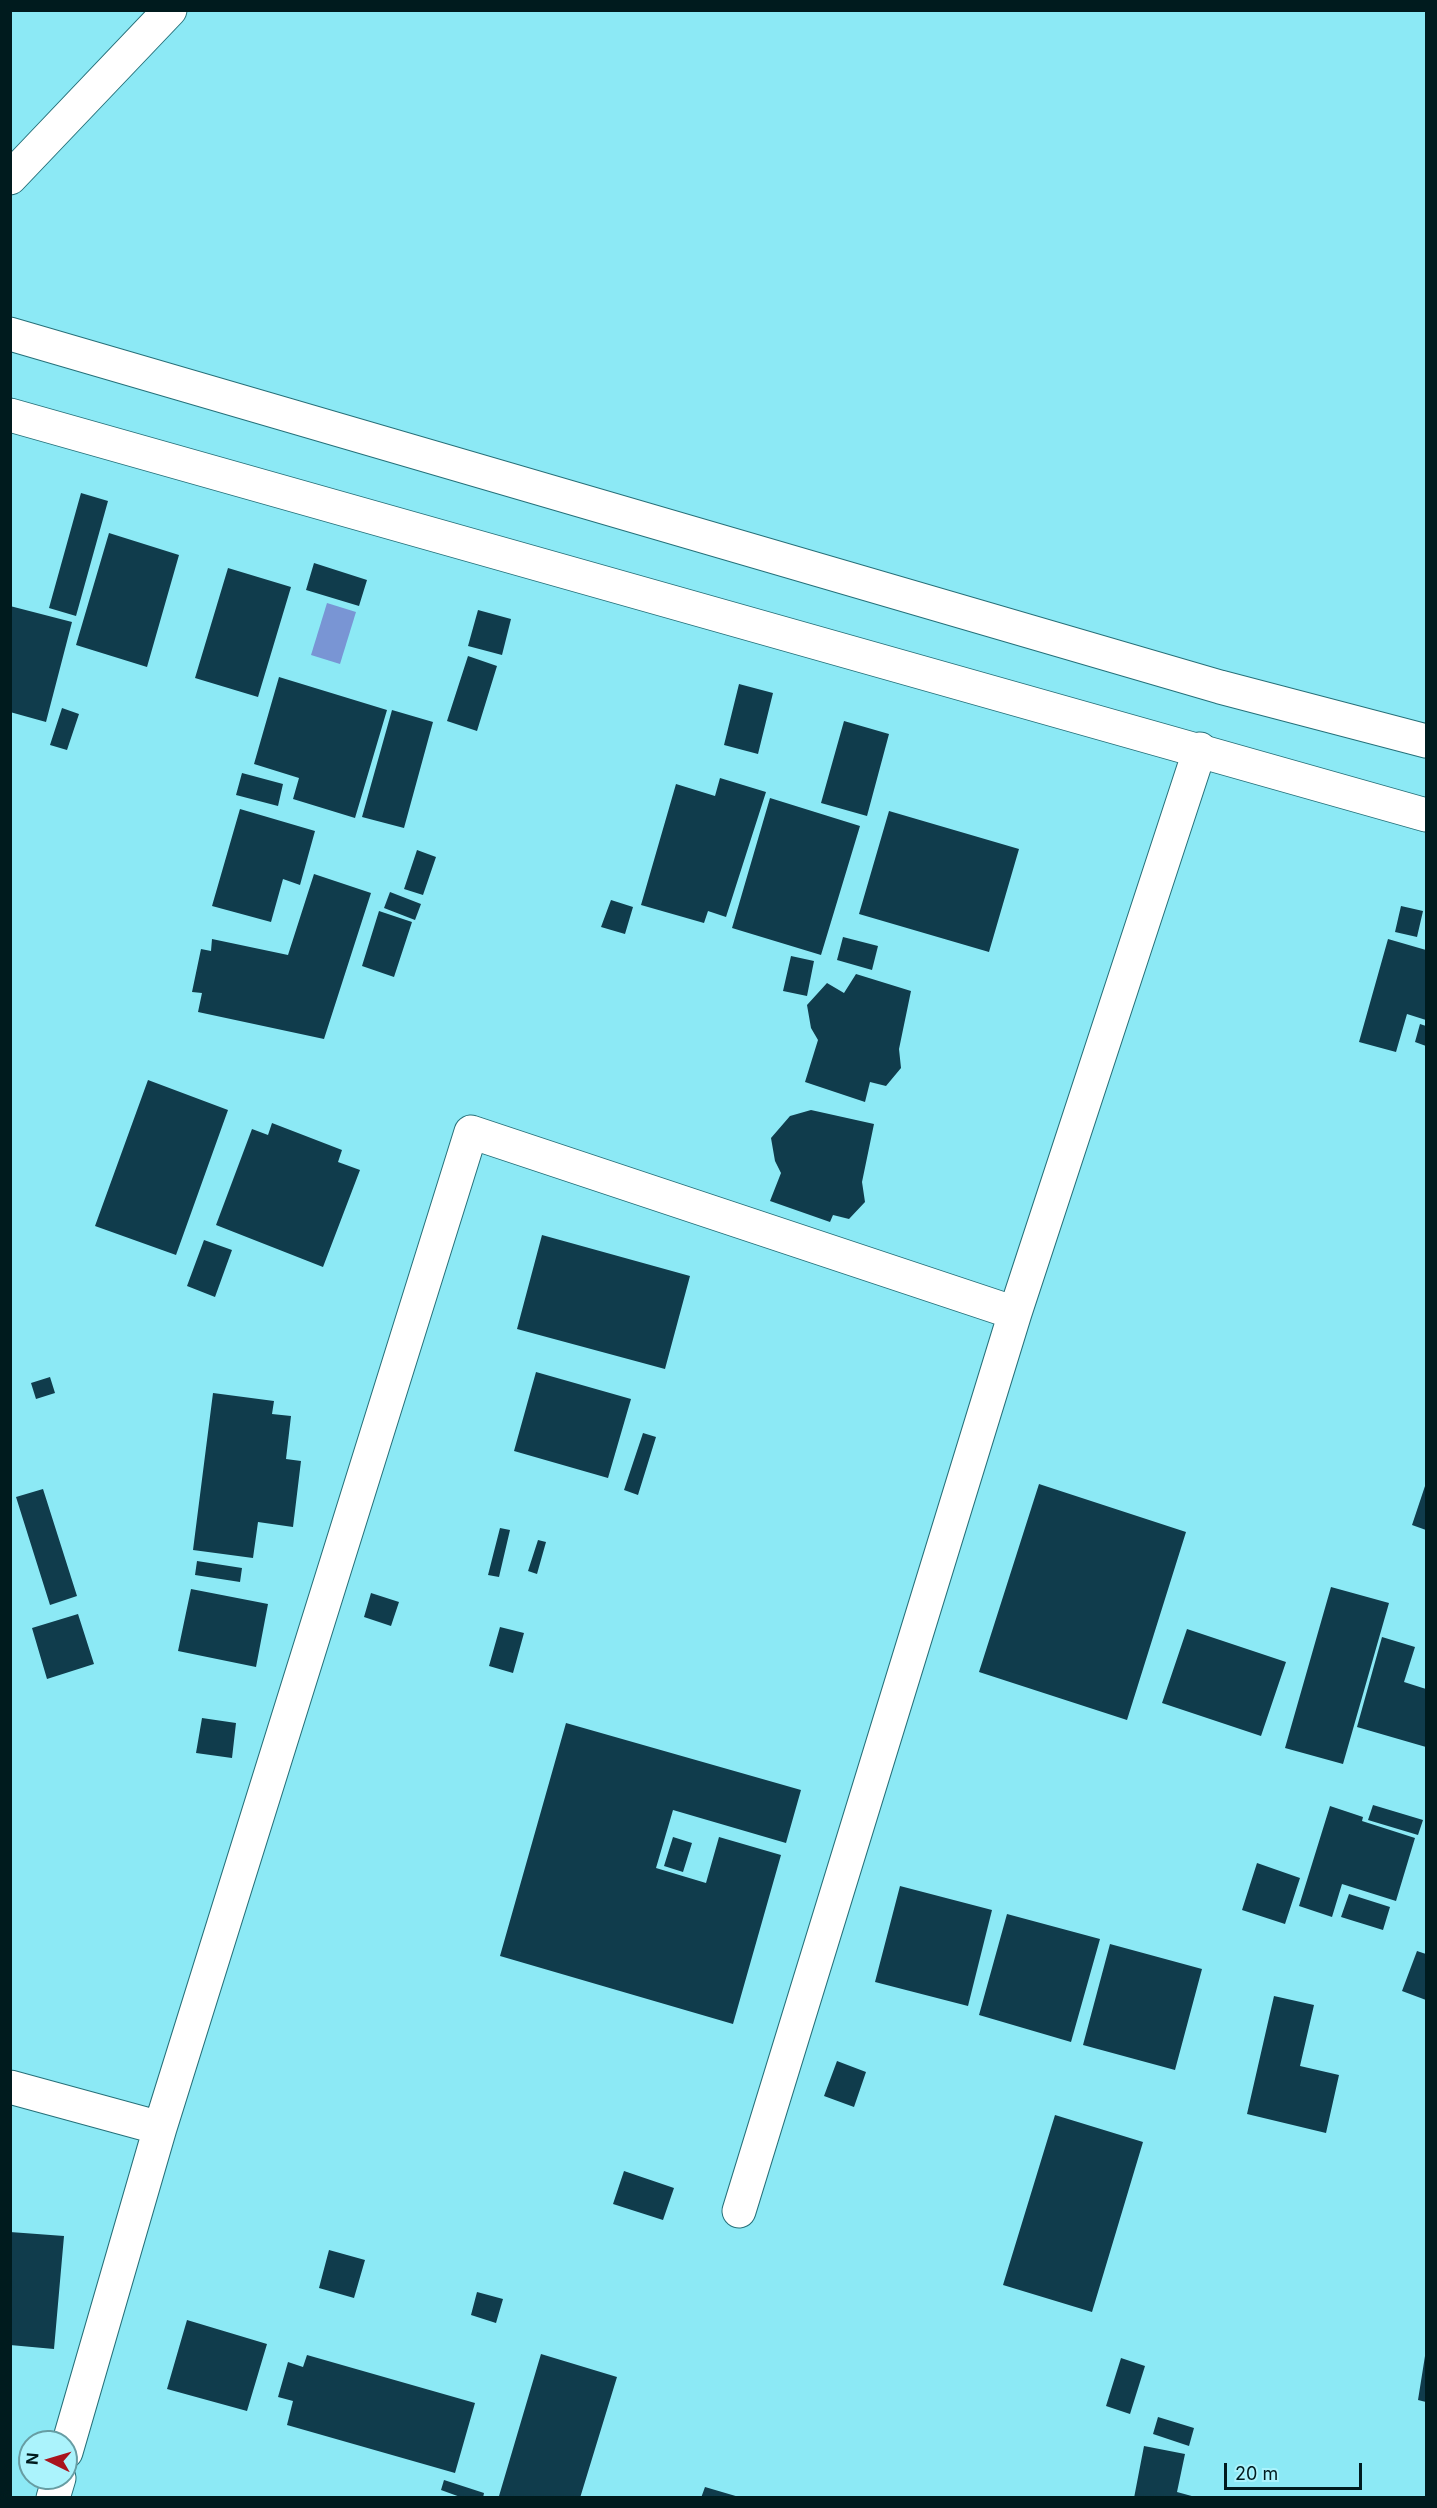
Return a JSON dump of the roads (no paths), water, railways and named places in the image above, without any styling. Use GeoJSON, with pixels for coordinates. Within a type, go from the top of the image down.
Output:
{"type":"FeatureCollection","features":[{"type":"Feature","properties":{"kind":"street"},"geometry":{"type":"LineString","coordinates":[[10,178],[170,10]]}},
{"type":"Feature","properties":{"kind":"street"},"geometry":{"type":"LineString","coordinates":[[10,334],[1209,684],[1426,741]]}},
{"type":"Feature","properties":{"kind":"street"},"geometry":{"type":"LineString","coordinates":[[10,415],[1426,814]]}},
{"type":"Feature","properties":{"kind":"street"},"geometry":{"type":"LineString","coordinates":[[739,2211],[1015,1313],[1200,749]]}},
{"type":"Feature","properties":{"kind":"street"},"geometry":{"type":"LineString","coordinates":[[72,2430],[160,2128],[471,1132],[1015,1313]]}},
{"type":"Feature","properties":{"kind":"street"},"geometry":{"type":"LineString","coordinates":[[10,2087],[160,2128]]}},
{"type":"Feature","properties":{"kind":"water"},"geometry":{"type":"Polygon","coordinates":[[[327,603],[356,612],[340,664],[311,655],[327,603]]]}}]}
